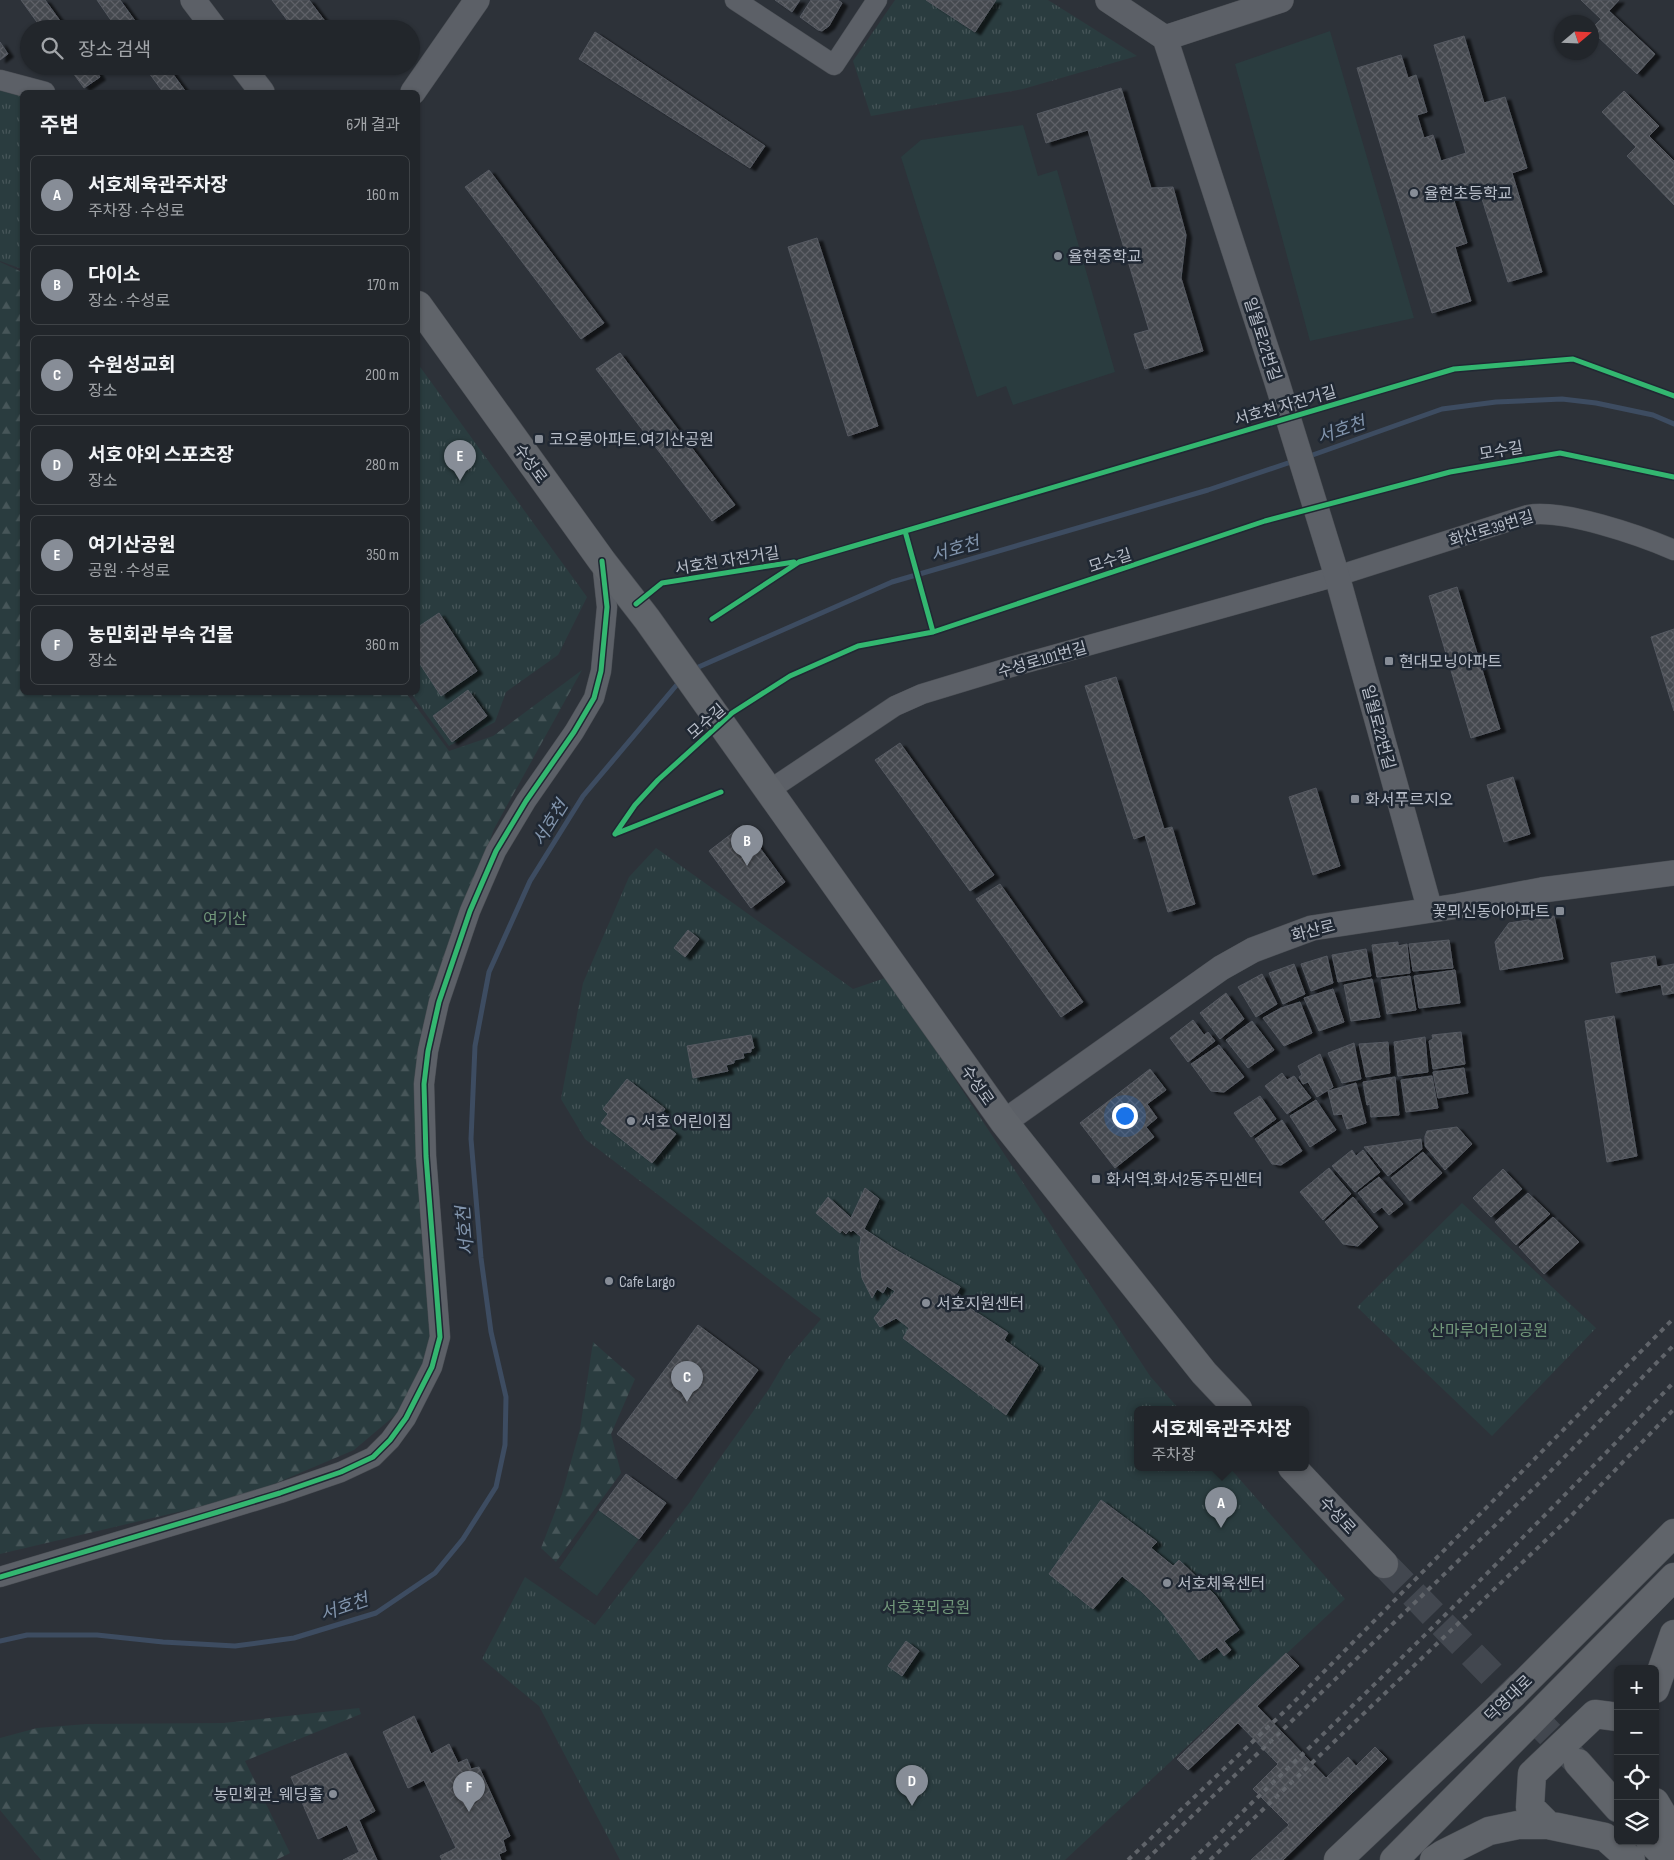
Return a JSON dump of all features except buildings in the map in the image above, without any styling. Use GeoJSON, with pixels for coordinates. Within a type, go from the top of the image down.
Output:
{"type":"FeatureCollection","features":[{"type":"Feature","properties":{"kind":"main road","name":"수성로"},"geometry":{"type":"LineString","coordinates":[[420,308],[602,561],[647,618],[1004,1122],[1204,1373],[1235,1406]]}},
{"type":"Feature","properties":{"kind":"main road","name":"수성로"},"geometry":{"type":"LineString","coordinates":[[1296,1471],[1384,1564]]}},
{"type":"Feature","properties":{"kind":"main road","name":"덕영대로"},"geometry":{"type":"LineString","coordinates":[[1338,1860],[1513,1694],[1674,1532]]}},
{"type":"Feature","properties":{"kind":"main road","name":"덕영대로"},"geometry":{"type":"LineString","coordinates":[[1394,1860],[1674,1577]]}},
{"type":"Feature","properties":{"kind":"main road"},"geometry":{"type":"LineString","coordinates":[[1659,1677],[1674,1634]]}},
{"type":"Feature","properties":{"kind":"main road"},"geometry":{"type":"LineString","coordinates":[[1548,1825],[1530,1807],[1532,1774],[1595,1714],[1614,1716]]}},
{"type":"Feature","properties":{"kind":"main road"},"geometry":{"type":"LineString","coordinates":[[1578,1763],[1614,1804]]}},
{"type":"Feature","properties":{"kind":"main road"},"geometry":{"type":"LineString","coordinates":[[1659,1809],[1674,1834]]}},
{"type":"Feature","properties":{"kind":"main road"},"geometry":{"type":"LineString","coordinates":[[1434,1860],[1489,1831],[1518,1825],[1548,1825],[1605,1837],[1631,1860]]}},
{"type":"Feature","properties":{"kind":"main road"},"geometry":{"type":"LineString","coordinates":[[1654,1845],[1669,1860]]}},
{"type":"Feature","properties":{"kind":"street"},"geometry":{"type":"LineString","coordinates":[[193,0],[207,20]]}},
{"type":"Feature","properties":{"kind":"street"},"geometry":{"type":"LineString","coordinates":[[414,90],[477,0]]}},
{"type":"Feature","properties":{"kind":"street"},"geometry":{"type":"LineString","coordinates":[[735,0],[834,65],[877,0]]}},
{"type":"Feature","properties":{"kind":"street"},"geometry":{"type":"LineString","coordinates":[[1108,0],[1165,38],[1281,0]]}},
{"type":"Feature","properties":{"kind":"street","name":"일월로22번길"},"geometry":{"type":"LineString","coordinates":[[1165,38],[1326,538],[1430,910]]}},
{"type":"Feature","properties":{"kind":"street"},"geometry":{"type":"LineString","coordinates":[[249,75],[260,90]]}},
{"type":"Feature","properties":{"kind":"street"},"geometry":{"type":"LineString","coordinates":[[0,80],[38,90]]}},
{"type":"Feature","properties":{"kind":"street","name":"화산로39번길"},"geometry":{"type":"LineString","coordinates":[[1337,576],[1520,517],[1541,513],[1590,522],[1674,550]]}},
{"type":"Feature","properties":{"kind":"street"},"geometry":{"type":"LineString","coordinates":[[0,1577],[280,1493],[341,1472],[373,1457],[390,1440],[406,1418],[432,1367],[440,1337],[426,1156],[424,1084],[428,1051],[439,1002],[470,911],[496,850],[526,801],[578,727],[594,698],[601,671],[607,607],[602,561]]}},
{"type":"Feature","properties":{"kind":"street","name":"수성로101번길"},"geometry":{"type":"LineString","coordinates":[[768,791],[896,706],[922,694],[1011,667],[1337,576]]}},
{"type":"Feature","properties":{"kind":"street","name":"화산로"},"geometry":{"type":"LineString","coordinates":[[1004,1122],[1220,968],[1253,950],[1312,928],[1542,890],[1674,873]]}},
{"type":"Feature","properties":{"kind":"green space"},"geometry":{"type":"Polygon","coordinates":[[[895,0],[926,0],[975,32],[996,0],[1048,0],[1137,56],[1023,89],[871,116],[853,61],[895,0]]]}},
{"type":"Feature","properties":{"kind":"green space"},"geometry":{"type":"Polygon","coordinates":[[[1330,31],[1414,318],[1310,341],[1235,64],[1330,31]]]}},
{"type":"Feature","properties":{"kind":"green space"},"geometry":{"type":"Polygon","coordinates":[[[0,85],[20,91],[20,268],[0,261],[0,85]]]}},
{"type":"Feature","properties":{"kind":"green space"},"geometry":{"type":"Polygon","coordinates":[[[1023,125],[1038,176],[1057,170],[1115,372],[1013,405],[1006,386],[977,397],[901,157],[921,140],[1023,125]]]}},
{"type":"Feature","properties":{"kind":"green space","name":"여기산"},"geometry":{"type":"Polygon","coordinates":[[[0,262],[20,271],[20,695],[407,695],[449,751],[493,736],[582,670],[494,829],[424,1029],[431,1310],[430,1351],[399,1412],[354,1450],[246,1496],[0,1554],[0,262]]]}},
{"type":"Feature","properties":{"kind":"green space"},"geometry":{"type":"Polygon","coordinates":[[[420,367],[587,597],[558,655],[506,692],[495,722],[449,746],[412,695],[420,695],[420,367]]]}},
{"type":"Feature","properties":{"kind":"green space","name":"서호꽃뫼공원"},"geometry":{"type":"Polygon","coordinates":[[[656,848],[853,989],[888,977],[1150,1376],[1176,1406],[1134,1406],[1134,1471],[1233,1471],[1345,1599],[1065,1860],[620,1860],[539,1706],[482,1659],[525,1577],[595,1625],[690,1502],[769,1389],[786,1360],[821,1319],[585,1139],[561,1099],[583,983],[629,877],[656,848]]]}},
{"type":"Feature","properties":{"kind":"green space","name":"산마루어린이공원"},"geometry":{"type":"Polygon","coordinates":[[[1462,1203],[1596,1328],[1492,1436],[1357,1307],[1462,1203]]]}},
{"type":"Feature","properties":{"kind":"green space"},"geometry":{"type":"Polygon","coordinates":[[[593,1342],[635,1379],[611,1434],[621,1473],[556,1562],[541,1548],[562,1494],[580,1429],[593,1342]]]}},
{"type":"Feature","properties":{"kind":"green space"},"geometry":{"type":"Polygon","coordinates":[[[599,1510],[639,1539],[597,1596],[559,1568],[599,1510]]]}},
{"type":"Feature","properties":{"kind":"green space"},"geometry":{"type":"Polygon","coordinates":[[[359,1708],[361,1714],[245,1761],[290,1853],[276,1860],[41,1860],[0,1810],[0,1738],[37,1728],[87,1724],[224,1723],[359,1708]]]}},
{"type":"Feature","properties":{"kind":"waterway","name":"서호천"},"geometry":{"type":"LineString","coordinates":[[1307,457],[1442,409],[1496,402],[1562,399],[1596,403],[1653,415],[1674,424]]}},
{"type":"Feature","properties":{"kind":"waterway","name":"서호천"},"geometry":{"type":"LineString","coordinates":[[694,669],[892,582],[1208,490],[1294,461]]}},
{"type":"Feature","properties":{"kind":"waterway","name":"서호천"},"geometry":{"type":"LineString","coordinates":[[0,1641],[27,1635],[97,1635],[163,1642],[235,1646],[294,1638],[376,1613],[435,1573],[463,1539],[496,1487],[505,1445],[506,1397],[491,1332],[481,1258],[471,1139],[475,1046],[489,972],[530,881],[583,796],[680,681]]}},
{"type":"Feature","properties":{"kind":"tunnel"},"geometry":{"type":"LineString","coordinates":[[1384,1564],[1578,1763]]}},
{"type":"Feature","properties":{"kind":"railway"},"geometry":{"type":"LineString","coordinates":[[1128,1860],[1287,1709],[1674,1318]]}},
{"type":"Feature","properties":{"kind":"railway"},"geometry":{"type":"LineString","coordinates":[[1146,1860],[1537,1485],[1674,1345]]}},
{"type":"Feature","properties":{"kind":"railway"},"geometry":{"type":"LineString","coordinates":[[1192,1860],[1436,1624],[1674,1382]]}},
{"type":"Feature","properties":{"kind":"railway"},"geometry":{"type":"LineString","coordinates":[[1210,1860],[1569,1518],[1674,1409]]}},
{"type":"Feature","properties":{"kind":"cycle path","name":"서호천 자전거길"},"geometry":{"type":"LineString","coordinates":[[933,632],[905,531],[1454,369],[1573,359],[1674,396]]}},
{"type":"Feature","properties":{"kind":"cycle path","name":"모수길"},"geometry":{"type":"LineString","coordinates":[[615,834],[635,805],[658,780],[732,713],[790,676],[858,646],[933,632],[1265,521],[1450,472],[1560,453],[1674,477]]}},
{"type":"Feature","properties":{"kind":"cycle path"},"geometry":{"type":"LineString","coordinates":[[712,619],[799,562],[905,531]]}},
{"type":"Feature","properties":{"kind":"cycle path"},"geometry":{"type":"LineString","coordinates":[[0,1577],[280,1493],[341,1472],[373,1457],[390,1440],[406,1418],[432,1367],[440,1337],[426,1156],[424,1084],[428,1051],[439,1002],[470,911],[496,851],[526,801],[574,732],[594,698],[601,671],[607,607],[602,561]]}},
{"type":"Feature","properties":{"kind":"cycle path","name":"서호천 자전거길"},"geometry":{"type":"LineString","coordinates":[[636,604],[662,583],[794,562]]}},
{"type":"Feature","properties":{"kind":"cycle path"},"geometry":{"type":"LineString","coordinates":[[615,834],[721,792]]}},
{"type":"Feature","properties":{"kind":"place","name":"율현초등학교"},"geometry":{"type":"Point","coordinates":[1414,193]}},
{"type":"Feature","properties":{"kind":"place","name":"율현중학교"},"geometry":{"type":"Point","coordinates":[1058,256]}},
{"type":"Feature","properties":{"kind":"place","name":"코오롱아파트.여기산공원"},"geometry":{"type":"Point","coordinates":[539,439]}},
{"type":"Feature","properties":{"kind":"place","name":"여기산공원"},"geometry":{"type":"Point","coordinates":[460,481]}},
{"type":"Feature","properties":{"kind":"place","name":"현대모닝아파트"},"geometry":{"type":"Point","coordinates":[1389,661]}},
{"type":"Feature","properties":{"kind":"place","name":"화서푸르지오"},"geometry":{"type":"Point","coordinates":[1355,799]}},
{"type":"Feature","properties":{"kind":"place","name":"다이소"},"geometry":{"type":"Point","coordinates":[747,866]}},
{"type":"Feature","properties":{"kind":"place","name":"꽃뫼신동아아파트"},"geometry":{"type":"Point","coordinates":[1560,911]}},
{"type":"Feature","properties":{"kind":"place","name":"서호 어린이집"},"geometry":{"type":"Point","coordinates":[631,1121]}},
{"type":"Feature","properties":{"kind":"place","name":"화서역.화서2동주민센터"},"geometry":{"type":"Point","coordinates":[1096,1179]}},
{"type":"Feature","properties":{"kind":"place","name":"Cafe Largo"},"geometry":{"type":"Point","coordinates":[609,1281]}},
{"type":"Feature","properties":{"kind":"place","name":"서호지원센터"},"geometry":{"type":"Point","coordinates":[926,1303]}},
{"type":"Feature","properties":{"kind":"place","name":"수원성교회"},"geometry":{"type":"Point","coordinates":[687,1402]}},
{"type":"Feature","properties":{"kind":"place","name":"서호체육관주차장"},"geometry":{"type":"Point","coordinates":[1221,1528]}},
{"type":"Feature","properties":{"kind":"place","name":"서호체육센터"},"geometry":{"type":"Point","coordinates":[1167,1583]}},
{"type":"Feature","properties":{"kind":"place","name":"농민회관_웨딩홀"},"geometry":{"type":"Point","coordinates":[333,1794]}},
{"type":"Feature","properties":{"kind":"place","name":"서호 야외 스포츠장"},"geometry":{"type":"Point","coordinates":[912,1806]}},
{"type":"Feature","properties":{"kind":"place","name":"농민회관 부속 건물"},"geometry":{"type":"Point","coordinates":[469,1812]}}]}
